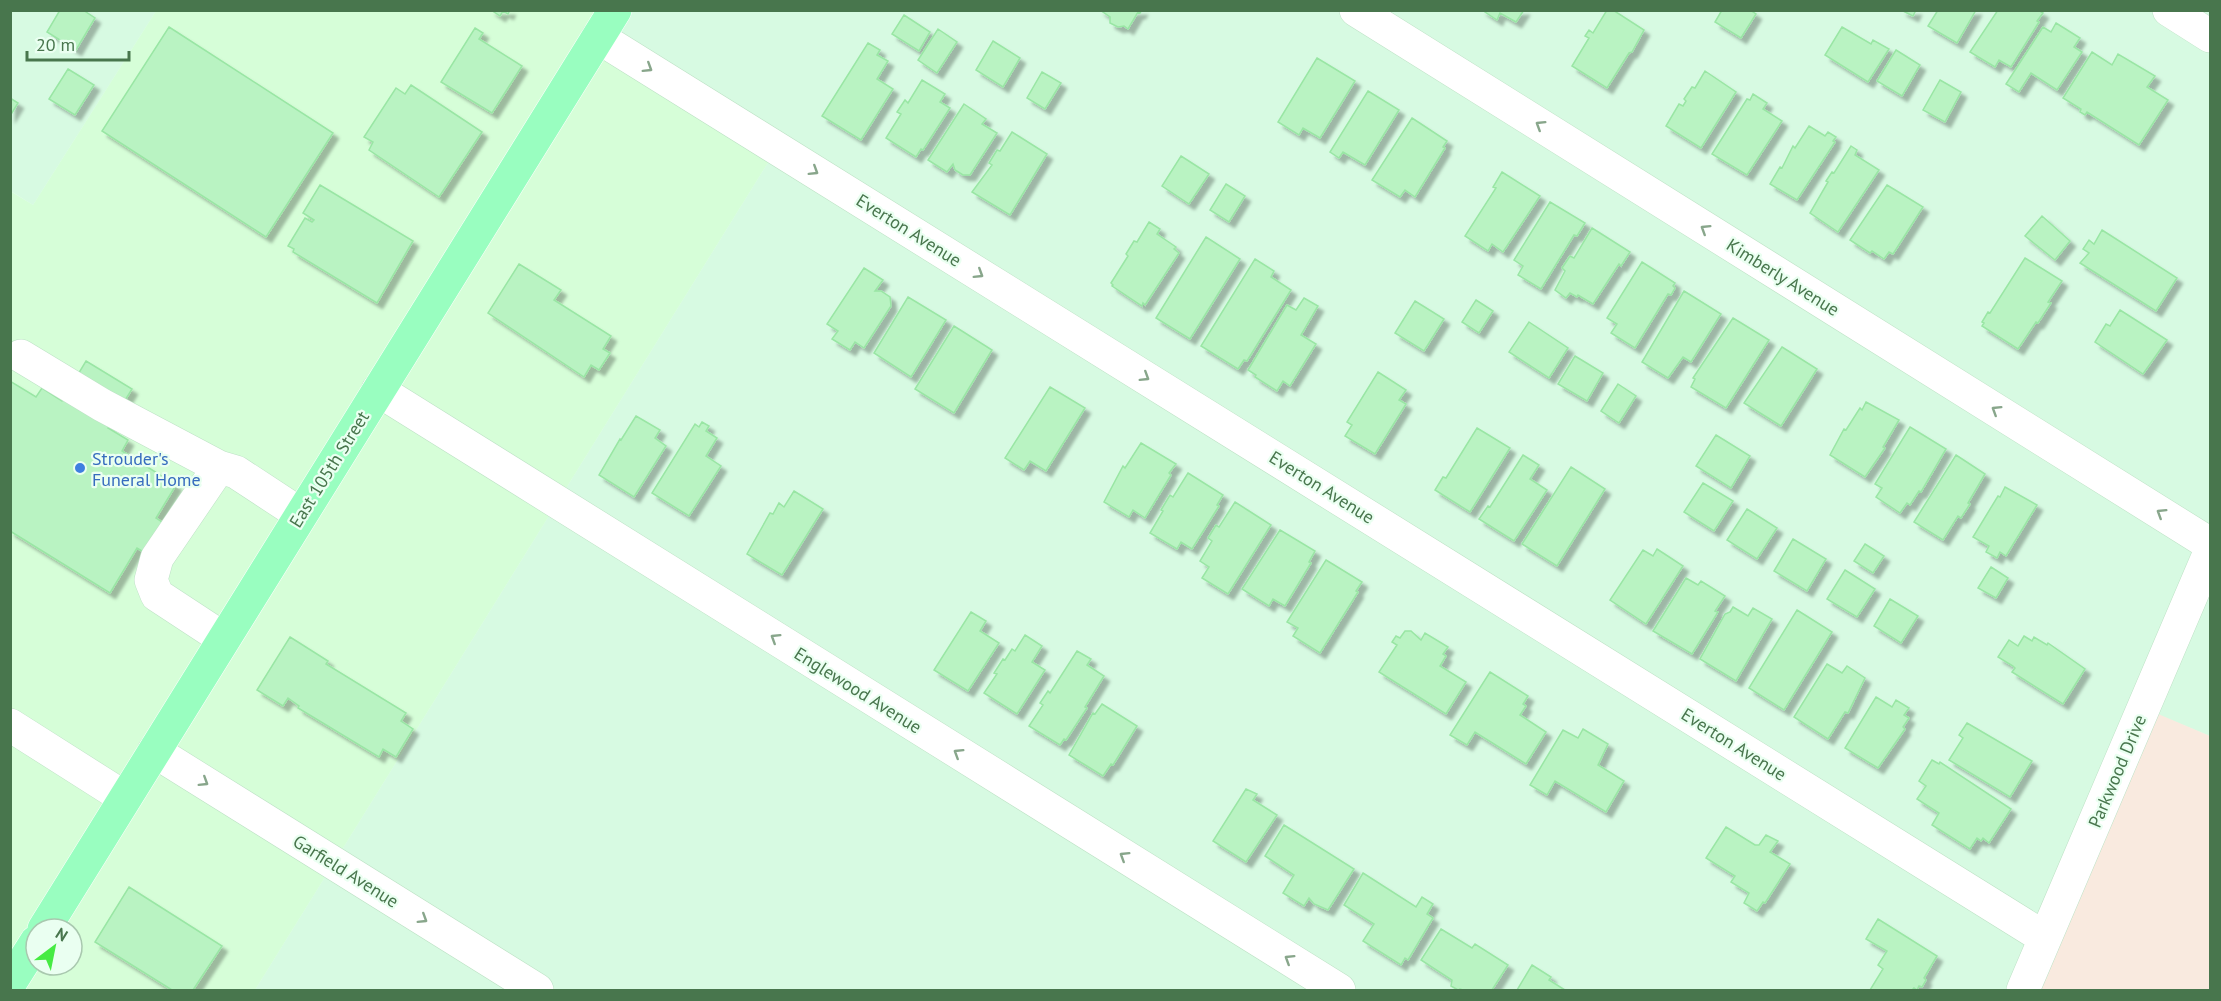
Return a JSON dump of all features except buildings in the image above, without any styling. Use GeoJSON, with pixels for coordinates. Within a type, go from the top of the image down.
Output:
{"type":"FeatureCollection","features":[{"type":"Feature","properties":{"kind":"main road","name":"East 105th Street"},"geometry":{"type":"LineString","coordinates":[[51,917],[606,24]]}},
{"type":"Feature","properties":{"kind":"main road"},"geometry":{"type":"LineString","coordinates":[[10,983],[24,961]]}},
{"type":"Feature","properties":{"kind":"street","name":"Kimberly Avenue"},"geometry":{"type":"LineString","coordinates":[[1356,10],[2211,544]]}},
{"type":"Feature","properties":{"kind":"street"},"geometry":{"type":"LineString","coordinates":[[2169,10],[2211,36]]}},
{"type":"Feature","properties":{"kind":"street","name":"Everton Avenue"},"geometry":{"type":"LineString","coordinates":[[606,24],[2045,938]]}},
{"type":"Feature","properties":{"kind":"street"},"geometry":{"type":"LineString","coordinates":[[21,356],[102,405],[219,467],[236,472],[300,514]]}},
{"type":"Feature","properties":{"kind":"street","name":"Englewood Avenue"},"geometry":{"type":"LineString","coordinates":[[378,390],[1338,990]]}},
{"type":"Feature","properties":{"kind":"street"},"geometry":{"type":"LineString","coordinates":[[219,467],[157,558],[151,580],[158,595],[224,639]]}},
{"type":"Feature","properties":{"kind":"street","name":"Parkwood Drive"},"geometry":{"type":"LineString","coordinates":[[2023,990],[2211,552]]}},
{"type":"Feature","properties":{"kind":"street"},"geometry":{"type":"LineString","coordinates":[[10,725],[125,798]]}},
{"type":"Feature","properties":{"kind":"street","name":"Garfield Avenue"},"geometry":{"type":"LineString","coordinates":[[154,751],[537,990]]}},
{"type":"Feature","properties":{"kind":"shaded area"},"geometry":{"type":"Polygon","coordinates":[[[10,11],[156,11],[33,205],[11,191],[10,11]]]}},
{"type":"Feature","properties":{"kind":"shaded area"},"geometry":{"type":"Polygon","coordinates":[[[156,11],[615,11],[599,36],[777,148],[255,990],[11,990],[10,191],[33,205],[156,11]]]}},
{"type":"Feature","properties":{"kind":"shaded area"},"geometry":{"type":"Polygon","coordinates":[[[615,11],[2210,11],[2210,736],[2144,709],[2023,990],[255,990],[777,148],[598,37],[615,11]]]}},
{"type":"Feature","properties":{"kind":"shaded area"},"geometry":{"type":"Polygon","coordinates":[[[2144,708],[2210,736],[2210,990],[2023,990],[2144,708]]]}},
{"type":"Feature","properties":{"kind":"place","name":"Strouder's Funeral Home"},"geometry":{"type":"Point","coordinates":[80,468]}}]}
